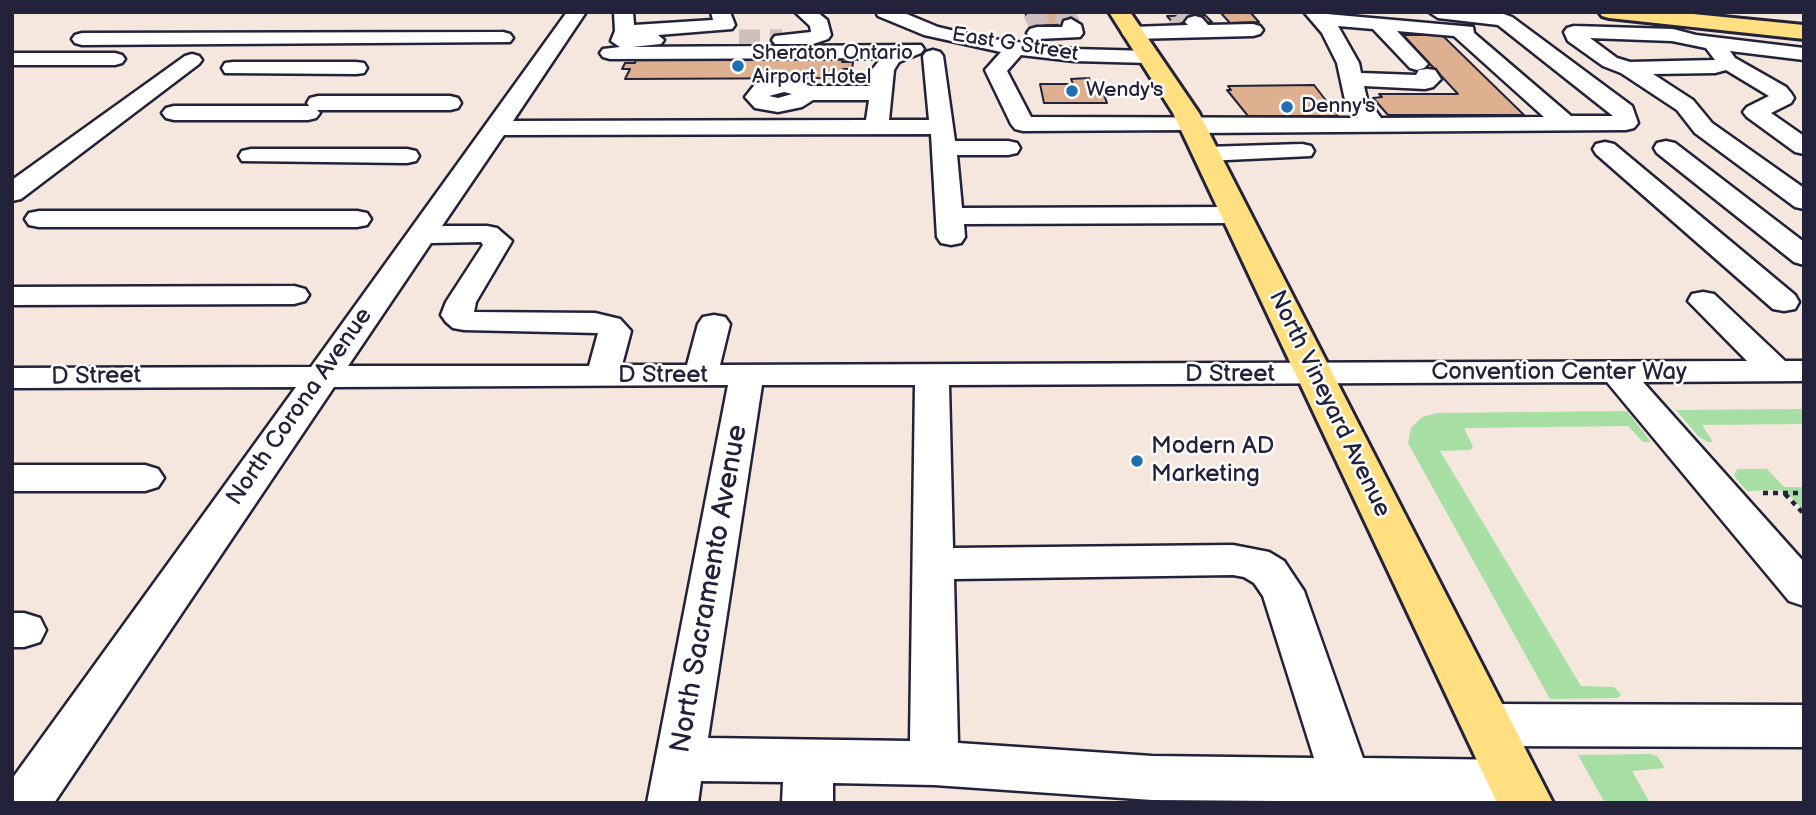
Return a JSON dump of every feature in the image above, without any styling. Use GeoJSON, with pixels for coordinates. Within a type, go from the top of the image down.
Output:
{"type":"FeatureCollection","features":[{"type":"Feature","properties":{"kind":"main road","name":"North Vineyard Avenue"},"geometry":{"type":"LineString","coordinates":[[1119,12],[1192,124],[1520,793]]}},
{"type":"Feature","properties":{"kind":"main road"},"geometry":{"type":"LineString","coordinates":[[1609,12],[1804,32]]}},
{"type":"Feature","properties":{"kind":"main road"},"geometry":{"type":"LineString","coordinates":[[1746,12],[1804,19]]}},
{"type":"Feature","properties":{"kind":"street","name":"North Corona Avenue"},"geometry":{"type":"LineString","coordinates":[[25,803],[577,12]]}},
{"type":"Feature","properties":{"kind":"street"},"geometry":{"type":"LineString","coordinates":[[620,31],[671,12]]}},
{"type":"Feature","properties":{"kind":"street"},"geometry":{"type":"LineString","coordinates":[[620,31],[724,25],[720,12]]}},
{"type":"Feature","properties":{"kind":"street"},"geometry":{"type":"LineString","coordinates":[[782,40],[821,35],[820,23],[804,12]]}},
{"type":"Feature","properties":{"kind":"street","name":"East G Street"},"geometry":{"type":"LineString","coordinates":[[885,12],[916,25],[949,25],[967,39],[1016,48],[1074,55],[1149,57]]}},
{"type":"Feature","properties":{"kind":"street"},"geometry":{"type":"LineString","coordinates":[[1016,48],[996,70],[1023,124],[1626,123],[1624,111],[1505,20],[1438,12]]}},
{"type":"Feature","properties":{"kind":"street"},"geometry":{"type":"LineString","coordinates":[[1316,15],[1525,36]]}},
{"type":"Feature","properties":{"kind":"street"},"geometry":{"type":"LineString","coordinates":[[1316,15],[1331,31],[1347,60],[1356,100],[1374,124]]}},
{"type":"Feature","properties":{"kind":"street"},"geometry":{"type":"LineString","coordinates":[[1132,33],[1190,19],[1253,30]]}},
{"type":"Feature","properties":{"kind":"street"},"geometry":{"type":"LineString","coordinates":[[1352,79],[1425,82],[1430,79],[1378,23]]}},
{"type":"Feature","properties":{"kind":"street"},"geometry":{"type":"LineString","coordinates":[[877,127],[883,71],[892,58],[907,52],[949,25]]}},
{"type":"Feature","properties":{"kind":"street"},"geometry":{"type":"LineString","coordinates":[[994,26],[1073,33],[1071,25]]}},
{"type":"Feature","properties":{"kind":"street"},"geometry":{"type":"LineString","coordinates":[[1459,30],[1565,123]]}},
{"type":"Feature","properties":{"kind":"street"},"geometry":{"type":"LineString","coordinates":[[620,31],[739,40]]}},
{"type":"Feature","properties":{"kind":"street"},"geometry":{"type":"LineString","coordinates":[[620,31],[907,52]]}},
{"type":"Feature","properties":{"kind":"street"},"geometry":{"type":"LineString","coordinates":[[1804,54],[1662,34],[1574,32],[1575,37],[1610,62],[1629,68],[1685,104],[1703,128],[1804,201]]}},
{"type":"Feature","properties":{"kind":"street"},"geometry":{"type":"LineString","coordinates":[[82,39],[503,38]]}},
{"type":"Feature","properties":{"kind":"street"},"geometry":{"type":"LineString","coordinates":[[883,71],[933,56],[967,39]]}},
{"type":"Feature","properties":{"kind":"street"},"geometry":{"type":"LineString","coordinates":[[1713,43],[1728,62],[1778,92],[1783,98],[1755,112],[1804,147]]}},
{"type":"Feature","properties":{"kind":"street"},"geometry":{"type":"LineString","coordinates":[[933,56],[950,226],[1236,215]]}},
{"type":"Feature","properties":{"kind":"street"},"geometry":{"type":"LineString","coordinates":[[12,59],[137,60]]}},
{"type":"Feature","properties":{"kind":"street"},"geometry":{"type":"LineString","coordinates":[[12,193],[192,60],[165,60]]}},
{"type":"Feature","properties":{"kind":"street"},"geometry":{"type":"LineString","coordinates":[[233,68],[366,62]]}},
{"type":"Feature","properties":{"kind":"street"},"geometry":{"type":"LineString","coordinates":[[1629,68],[1715,67],[1728,62]]}},
{"type":"Feature","properties":{"kind":"street"},"geometry":{"type":"LineString","coordinates":[[776,116],[756,97],[764,88],[778,85],[792,86],[804,93],[881,93]]}},
{"type":"Feature","properties":{"kind":"street"},"geometry":{"type":"LineString","coordinates":[[174,113],[450,103]]}},
{"type":"Feature","properties":{"kind":"street"},"geometry":{"type":"LineString","coordinates":[[496,128],[776,116],[877,127],[1009,148]]}},
{"type":"Feature","properties":{"kind":"street"},"geometry":{"type":"LineString","coordinates":[[1666,148],[1804,256]]}},
{"type":"Feature","properties":{"kind":"street"},"geometry":{"type":"LineString","coordinates":[[1605,149],[1784,302]]}},
{"type":"Feature","properties":{"kind":"street"},"geometry":{"type":"LineString","coordinates":[[1206,154],[1302,151]]}},
{"type":"Feature","properties":{"kind":"street"},"geometry":{"type":"LineString","coordinates":[[251,156],[407,156]]}},
{"type":"Feature","properties":{"kind":"street"},"geometry":{"type":"LineString","coordinates":[[39,219],[357,219]]}},
{"type":"Feature","properties":{"kind":"street"},"geometry":{"type":"LineString","coordinates":[[421,235],[487,234],[498,241],[461,302],[457,315],[464,321],[595,322],[609,326],[615,331],[614,340],[602,376]]}},
{"type":"Feature","properties":{"kind":"street"},"geometry":{"type":"LineString","coordinates":[[12,296],[294,295]]}},
{"type":"Feature","properties":{"kind":"street"},"geometry":{"type":"LineString","coordinates":[[1703,301],[1790,371]]}},
{"type":"Feature","properties":{"kind":"street"},"geometry":{"type":"LineString","coordinates":[[701,376],[714,324]]}},
{"type":"Feature","properties":{"kind":"street","name":"Convention Center Way"},"geometry":{"type":"LineString","coordinates":[[1314,375],[1790,371]]}},
{"type":"Feature","properties":{"kind":"street"},"geometry":{"type":"LineString","coordinates":[[1617,373],[1804,590]]}},
{"type":"Feature","properties":{"kind":"street","name":"D Street"},"geometry":{"type":"LineString","coordinates":[[12,378],[322,375],[1314,375]]}},
{"type":"Feature","properties":{"kind":"street","name":"North Sacramento Avenue"},"geometry":{"type":"LineString","coordinates":[[672,803],[747,376]]}},
{"type":"Feature","properties":{"kind":"street"},"geometry":{"type":"LineString","coordinates":[[932,376],[934,763]]}},
{"type":"Feature","properties":{"kind":"street"},"geometry":{"type":"LineString","coordinates":[[12,478],[145,478]]}},
{"type":"Feature","properties":{"kind":"street"},"geometry":{"type":"LineString","coordinates":[[933,564],[1234,560],[1254,563],[1269,572],[1283,592],[1346,781]]}},
{"type":"Feature","properties":{"kind":"street"},"geometry":{"type":"LineString","coordinates":[[1487,725],[1801,730]]}},
{"type":"Feature","properties":{"kind":"street"},"geometry":{"type":"LineString","coordinates":[[680,759],[808,783],[934,763],[1152,778],[1346,781],[1520,793]]}},
{"type":"Feature","properties":{"kind":"path"},"geometry":{"type":"LineString","coordinates":[[1784,493],[1804,514]]}},
{"type":"Feature","properties":{"kind":"green space"},"geometry":{"type":"Polygon","coordinates":[[[1804,409],[1804,424],[1702,425],[1713,442],[1699,437],[1676,410],[1804,409]]]}},
{"type":"Feature","properties":{"kind":"green space"},"geometry":{"type":"Polygon","coordinates":[[[1627,411],[1651,442],[1643,442],[1628,426],[1464,428],[1473,447],[1470,450],[1440,451],[1581,686],[1614,687],[1621,694],[1618,698],[1550,699],[1408,443],[1411,428],[1422,417],[1438,413],[1627,411]]]}},
{"type":"Feature","properties":{"kind":"green space"},"geometry":{"type":"Polygon","coordinates":[[[1737,469],[1767,469],[1784,487],[1804,487],[1804,511],[1788,494],[1780,490],[1747,491],[1734,476],[1737,469]]]}},
{"type":"Feature","properties":{"kind":"green space"},"geometry":{"type":"Polygon","coordinates":[[[1578,755],[1657,756],[1665,768],[1632,771],[1650,803],[1605,803],[1578,755]]]}},
{"type":"Feature","properties":{"kind":"building"},"geometry":{"type":"Polygon","coordinates":[[[998,12],[1069,12],[1077,24],[1032,26],[1025,13],[998,12]]]}},
{"type":"Feature","properties":{"kind":"building"},"geometry":{"type":"Polygon","coordinates":[[[1220,12],[1250,12],[1259,22],[1230,23],[1220,12]]]}},
{"type":"Feature","properties":{"kind":"building"},"geometry":{"type":"Polygon","coordinates":[[[1205,15],[1212,22],[1173,23],[1167,16],[1205,15]]]}},
{"type":"Feature","properties":{"kind":"building"},"geometry":{"type":"Polygon","coordinates":[[[1403,35],[1442,35],[1524,115],[1388,115],[1373,98],[1382,97],[1379,94],[1458,94],[1403,35]]]}},
{"type":"Feature","properties":{"kind":"building","name":"Sheraton Ontario Airport Hotel"},"geometry":{"type":"Polygon","coordinates":[[[843,58],[842,62],[853,62],[852,69],[843,69],[842,78],[625,79],[630,69],[622,69],[625,63],[635,63],[636,59],[843,58]]]}},
{"type":"Feature","properties":{"kind":"building","name":"Wendy's"},"geometry":{"type":"Polygon","coordinates":[[[1089,78],[1091,84],[1100,84],[1107,103],[1044,103],[1040,84],[1073,84],[1071,79],[1089,78]]]}},
{"type":"Feature","properties":{"kind":"building","name":"Denny's"},"geometry":{"type":"Polygon","coordinates":[[[1314,85],[1338,116],[1248,116],[1227,90],[1231,90],[1228,86],[1314,85]]]}},
{"type":"Feature","properties":{"kind":"tunnel"},"geometry":{"type":"LineString","coordinates":[[1033,12],[1040,26]]}},
{"type":"Feature","properties":{"kind":"tunnel"},"geometry":{"type":"LineString","coordinates":[[1063,12],[1071,25]]}},
{"type":"Feature","properties":{"kind":"tunnel"},"geometry":{"type":"LineString","coordinates":[[1176,16],[1181,22]]}},
{"type":"Feature","properties":{"kind":"tunnel"},"geometry":{"type":"LineString","coordinates":[[739,40],[782,40]]}},
{"type":"Feature","properties":{"kind":"place","name":"Sheraton Ontario Airport Hotel"},"geometry":{"type":"Point","coordinates":[738,66]}},
{"type":"Feature","properties":{"kind":"place","name":"Wendy's"},"geometry":{"type":"Point","coordinates":[1072,91]}},
{"type":"Feature","properties":{"kind":"place","name":"Denny's"},"geometry":{"type":"Point","coordinates":[1287,107]}},
{"type":"Feature","properties":{"kind":"place","name":"Modern AD Marketing"},"geometry":{"type":"Point","coordinates":[1137,461]}}]}
